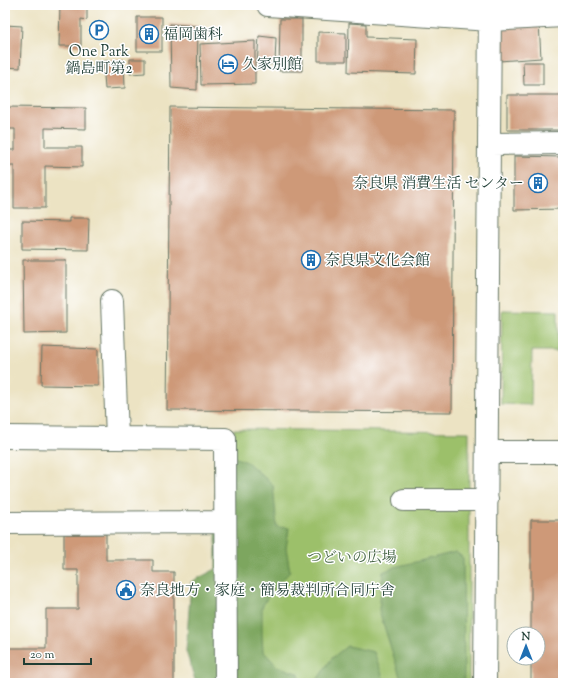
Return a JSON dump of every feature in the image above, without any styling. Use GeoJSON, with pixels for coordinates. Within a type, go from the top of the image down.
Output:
{"type":"FeatureCollection","features":[{"type":"Feature","properties":{"kind":"street"},"geometry":{"type":"LineString","coordinates":[[268,5],[490,12],[563,16]]}},
{"type":"Feature","properties":{"kind":"street"},"geometry":{"type":"LineString","coordinates":[[485,683],[490,12]]}},
{"type":"Feature","properties":{"kind":"street"},"geometry":{"type":"LineString","coordinates":[[490,144],[563,143]]}},
{"type":"Feature","properties":{"kind":"street"},"geometry":{"type":"LineString","coordinates":[[112,301],[117,438]]}},
{"type":"Feature","properties":{"kind":"street"},"geometry":{"type":"LineString","coordinates":[[5,437],[225,439],[226,683]]}},
{"type":"Feature","properties":{"kind":"street"},"geometry":{"type":"LineString","coordinates":[[487,452],[563,452]]}},
{"type":"Feature","properties":{"kind":"street"},"geometry":{"type":"LineString","coordinates":[[404,500],[487,500]]}},
{"type":"Feature","properties":{"kind":"street"},"geometry":{"type":"LineString","coordinates":[[5,523],[225,522]]}},
{"type":"Feature","properties":{"kind":"green space"},"geometry":{"type":"Polygon","coordinates":[[[502,310],[558,311],[558,351],[532,351],[531,405],[501,404],[502,310]]]}},
{"type":"Feature","properties":{"kind":"green space","name":"つどいの広場"},"geometry":{"type":"Polygon","coordinates":[[[234,429],[469,432],[469,683],[236,683],[234,429]]]}},
{"type":"Feature","properties":{"kind":"green space"},"geometry":{"type":"Polygon","coordinates":[[[216,451],[247,462],[273,485],[277,527],[289,528],[286,548],[290,572],[271,591],[262,607],[263,651],[277,666],[299,674],[299,683],[196,683],[186,651],[191,582],[216,569],[216,451]]]}},
{"type":"Feature","properties":{"kind":"green space"},"geometry":{"type":"Polygon","coordinates":[[[456,552],[463,558],[464,683],[402,683],[379,610],[383,572],[395,567],[456,552]]]}},
{"type":"Feature","properties":{"kind":"green space"},"geometry":{"type":"Polygon","coordinates":[[[347,646],[374,652],[385,683],[315,683],[332,658],[347,646]]]}},
{"type":"Feature","properties":{"kind":"building"},"geometry":{"type":"Polygon","coordinates":[[[60,5],[87,5],[87,20],[81,19],[81,46],[59,46],[60,5]]]}},
{"type":"Feature","properties":{"kind":"building","name":"福岡歯科"},"geometry":{"type":"Polygon","coordinates":[[[137,17],[162,17],[162,51],[137,51],[137,17]]]}},
{"type":"Feature","properties":{"kind":"building"},"geometry":{"type":"Polygon","coordinates":[[[280,19],[302,19],[302,71],[279,71],[280,19]]]}},
{"type":"Feature","properties":{"kind":"building"},"geometry":{"type":"Polygon","coordinates":[[[539,22],[541,58],[499,61],[497,25],[539,22]]]}},
{"type":"Feature","properties":{"kind":"building"},"geometry":{"type":"Polygon","coordinates":[[[349,23],[366,24],[366,37],[417,39],[416,74],[348,72],[349,23]]]}},
{"type":"Feature","properties":{"kind":"building"},"geometry":{"type":"Polygon","coordinates":[[[170,24],[198,26],[197,90],[171,88],[170,24]]]}},
{"type":"Feature","properties":{"kind":"building"},"geometry":{"type":"Polygon","coordinates":[[[5,25],[22,26],[20,68],[5,67],[5,25]]]}},
{"type":"Feature","properties":{"kind":"building"},"geometry":{"type":"Polygon","coordinates":[[[318,32],[346,33],[346,61],[318,61],[318,32]]]}},
{"type":"Feature","properties":{"kind":"building"},"geometry":{"type":"Polygon","coordinates":[[[259,36],[276,38],[275,64],[257,65],[259,36]]]}},
{"type":"Feature","properties":{"kind":"building","name":"久家別館"},"geometry":{"type":"Polygon","coordinates":[[[255,41],[255,84],[201,85],[200,44],[255,41]]]}},
{"type":"Feature","properties":{"kind":"building"},"geometry":{"type":"Polygon","coordinates":[[[130,59],[145,59],[145,73],[130,74],[130,59]]]}},
{"type":"Feature","properties":{"kind":"building"},"geometry":{"type":"Polygon","coordinates":[[[124,60],[125,88],[105,89],[103,61],[124,60]]]}},
{"type":"Feature","properties":{"kind":"building"},"geometry":{"type":"Polygon","coordinates":[[[523,62],[543,62],[543,85],[524,85],[523,62]]]}},
{"type":"Feature","properties":{"kind":"building"},"geometry":{"type":"Polygon","coordinates":[[[507,95],[563,95],[563,130],[507,130],[507,95]]]}},
{"type":"Feature","properties":{"kind":"building"},"geometry":{"type":"Polygon","coordinates":[[[5,107],[86,108],[86,129],[45,128],[45,147],[82,147],[82,167],[45,166],[45,208],[14,208],[14,166],[5,166],[5,150],[15,150],[15,129],[5,129],[5,107]]]}},
{"type":"Feature","properties":{"kind":"building","name":"奈良県文化会館"},"geometry":{"type":"Polygon","coordinates":[[[170,107],[454,110],[452,412],[167,410],[170,107]]]}},
{"type":"Feature","properties":{"kind":"building","name":"奈良県 消費生活 センター"},"geometry":{"type":"Polygon","coordinates":[[[514,156],[563,157],[563,209],[514,210],[514,156]]]}},
{"type":"Feature","properties":{"kind":"building"},"geometry":{"type":"Polygon","coordinates":[[[69,218],[89,218],[88,250],[22,249],[22,221],[69,222],[69,218]]]}},
{"type":"Feature","properties":{"kind":"building"},"geometry":{"type":"Polygon","coordinates":[[[23,260],[66,260],[66,333],[24,334],[23,260]]]}},
{"type":"Feature","properties":{"kind":"building"},"geometry":{"type":"Polygon","coordinates":[[[5,303],[7,303],[6,338],[5,338],[5,303]]]}},
{"type":"Feature","properties":{"kind":"building"},"geometry":{"type":"Polygon","coordinates":[[[42,347],[98,349],[98,386],[41,385],[42,347]]]}},
{"type":"Feature","properties":{"kind":"building"},"geometry":{"type":"Polygon","coordinates":[[[531,520],[563,520],[563,683],[531,683],[531,666],[546,666],[546,626],[531,626],[531,520]]]}},
{"type":"Feature","properties":{"kind":"building","name":"奈良地方・家庭・簡易裁判所合同庁舎"},"geometry":{"type":"Polygon","coordinates":[[[64,534],[106,534],[106,560],[153,560],[153,572],[174,572],[174,683],[5,683],[5,648],[46,648],[46,609],[78,609],[78,570],[64,570],[64,534]]]}},
{"type":"Feature","properties":{"kind":"place","name":"One Park 鍋島町第2"},"geometry":{"type":"Point","coordinates":[99,30]}},
{"type":"Feature","properties":{"kind":"place","name":"福岡歯科"},"geometry":{"type":"Point","coordinates":[149,34]}},
{"type":"Feature","properties":{"kind":"place","name":"久家別館"},"geometry":{"type":"Point","coordinates":[228,64]}},
{"type":"Feature","properties":{"kind":"place","name":"奈良県 消費生活 センター"},"geometry":{"type":"Point","coordinates":[538,183]}},
{"type":"Feature","properties":{"kind":"place","name":"奈良県文化会館"},"geometry":{"type":"Point","coordinates":[311,260]}},
{"type":"Feature","properties":{"kind":"place","name":"奈良地方・家庭・簡易裁判所合同庁舎"},"geometry":{"type":"Point","coordinates":[126,590]}}]}
